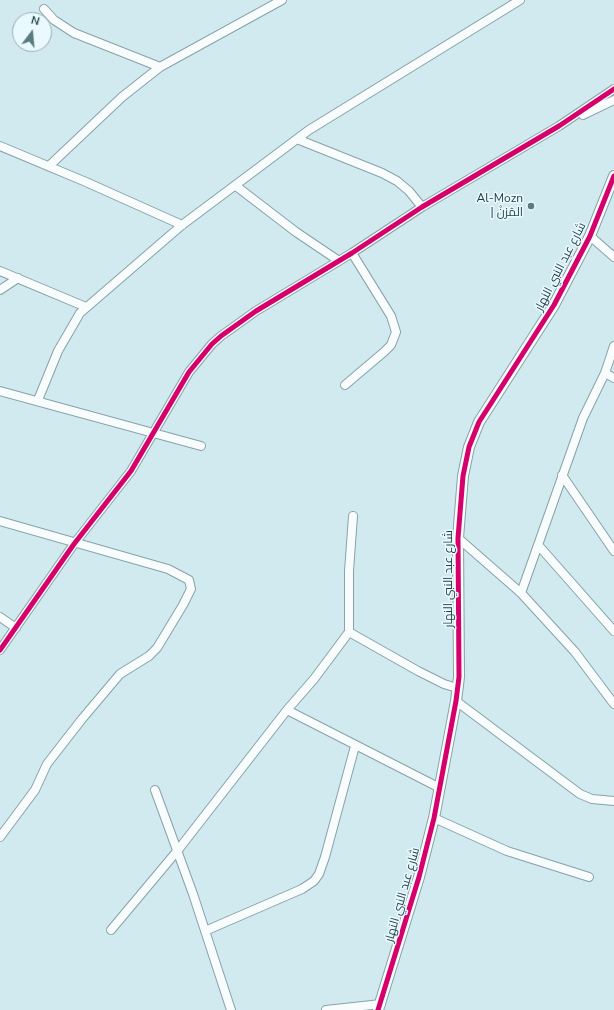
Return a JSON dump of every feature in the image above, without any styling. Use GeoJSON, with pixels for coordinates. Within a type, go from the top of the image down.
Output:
{"type":"FeatureCollection","features":[{"type":"Feature","properties":{"kind":"street"},"geometry":{"type":"LineString","coordinates":[[49,166],[122,97],[160,67],[282,0]]}},
{"type":"Feature","properties":{"kind":"street"},"geometry":{"type":"LineString","coordinates":[[38,400],[60,346],[75,320],[86,308],[182,225],[297,139],[334,114],[520,0]]}},
{"type":"Feature","properties":{"kind":"street"},"geometry":{"type":"LineString","coordinates":[[44,9],[54,20],[74,33],[160,67]]}},
{"type":"Feature","properties":{"kind":"street"},"geometry":{"type":"LineString","coordinates":[[0,650],[74,544],[131,471],[189,372],[212,344],[234,325],[352,253],[422,207],[559,126],[614,89]]}},
{"type":"Feature","properties":{"kind":"street"},"geometry":{"type":"LineString","coordinates":[[559,126],[614,100]]}},
{"type":"Feature","properties":{"kind":"street"},"geometry":{"type":"LineString","coordinates":[[297,139],[382,173],[397,181],[409,191],[422,207]]}},
{"type":"Feature","properties":{"kind":"street"},"geometry":{"type":"LineString","coordinates":[[0,146],[182,225]]}},
{"type":"Feature","properties":{"kind":"street","name":"شارع عبد النبي النهار"},"geometry":{"type":"LineString","coordinates":[[379,1007],[409,915],[434,818],[456,701],[458,688],[458,538],[465,461],[479,422],[554,306],[590,236],[614,176]]}},
{"type":"Feature","properties":{"kind":"street"},"geometry":{"type":"LineString","coordinates":[[236,186],[296,232],[339,261]]}},
{"type":"Feature","properties":{"kind":"street"},"geometry":{"type":"LineString","coordinates":[[590,236],[614,257]]}},
{"type":"Feature","properties":{"kind":"street"},"geometry":{"type":"LineString","coordinates":[[345,385],[391,345],[396,332],[391,316],[352,253]]}},
{"type":"Feature","properties":{"kind":"street"},"geometry":{"type":"LineString","coordinates":[[0,271],[86,308]]}},
{"type":"Feature","properties":{"kind":"street"},"geometry":{"type":"LineString","coordinates":[[0,290],[18,278]]}},
{"type":"Feature","properties":{"kind":"street"},"geometry":{"type":"LineString","coordinates":[[521,593],[539,546],[562,475],[583,418],[605,374],[614,346]]}},
{"type":"Feature","properties":{"kind":"street"},"geometry":{"type":"LineString","coordinates":[[605,374],[614,378]]}},
{"type":"Feature","properties":{"kind":"street"},"geometry":{"type":"LineString","coordinates":[[0,391],[38,400],[201,446]]}},
{"type":"Feature","properties":{"kind":"street"},"geometry":{"type":"LineString","coordinates":[[562,475],[614,551]]}},
{"type":"Feature","properties":{"kind":"street"},"geometry":{"type":"LineString","coordinates":[[111,930],[178,850],[350,632],[349,572],[352,516]]}},
{"type":"Feature","properties":{"kind":"street"},"geometry":{"type":"LineString","coordinates":[[0,521],[74,544],[178,573],[189,580],[191,589],[157,648],[149,656],[120,674],[87,713],[47,764],[35,790],[0,838]]}},
{"type":"Feature","properties":{"kind":"street"},"geometry":{"type":"LineString","coordinates":[[458,538],[521,593],[575,652],[614,704]]}},
{"type":"Feature","properties":{"kind":"street"},"geometry":{"type":"LineString","coordinates":[[539,546],[614,631]]}},
{"type":"Feature","properties":{"kind":"street"},"geometry":{"type":"LineString","coordinates":[[0,617],[16,628]]}},
{"type":"Feature","properties":{"kind":"street"},"geometry":{"type":"LineString","coordinates":[[350,632],[418,671],[444,684],[458,688]]}},
{"type":"Feature","properties":{"kind":"street"},"geometry":{"type":"LineString","coordinates":[[456,701],[580,794],[592,799],[614,800]]}},
{"type":"Feature","properties":{"kind":"street"},"geometry":{"type":"LineString","coordinates":[[287,710],[440,788]]}},
{"type":"Feature","properties":{"kind":"street"},"geometry":{"type":"LineString","coordinates":[[205,930],[302,889],[314,881],[319,874],[325,857],[355,746]]}},
{"type":"Feature","properties":{"kind":"street"},"geometry":{"type":"LineString","coordinates":[[155,790],[178,850],[231,1010]]}},
{"type":"Feature","properties":{"kind":"street"},"geometry":{"type":"LineString","coordinates":[[434,818],[507,851],[589,877]]}},
{"type":"Feature","properties":{"kind":"street"},"geometry":{"type":"LineString","coordinates":[[326,1010],[379,1007]]}},
{"type":"Feature","properties":{"kind":"cycle path"},"geometry":{"type":"LineString","coordinates":[[0,650],[74,544],[131,471],[189,372],[212,344],[256,311],[352,253],[422,207],[559,126],[614,89]]}},
{"type":"Feature","properties":{"kind":"cycle path"},"geometry":{"type":"LineString","coordinates":[[378,1010],[419,877],[434,818],[456,701],[459,677],[458,538],[463,476],[469,447],[479,422],[554,305],[590,236],[614,176]]}},
{"type":"Feature","properties":{"kind":"place","name":"Al-Mozn | المٓزنْ"},"geometry":{"type":"Point","coordinates":[531,206]}}]}
